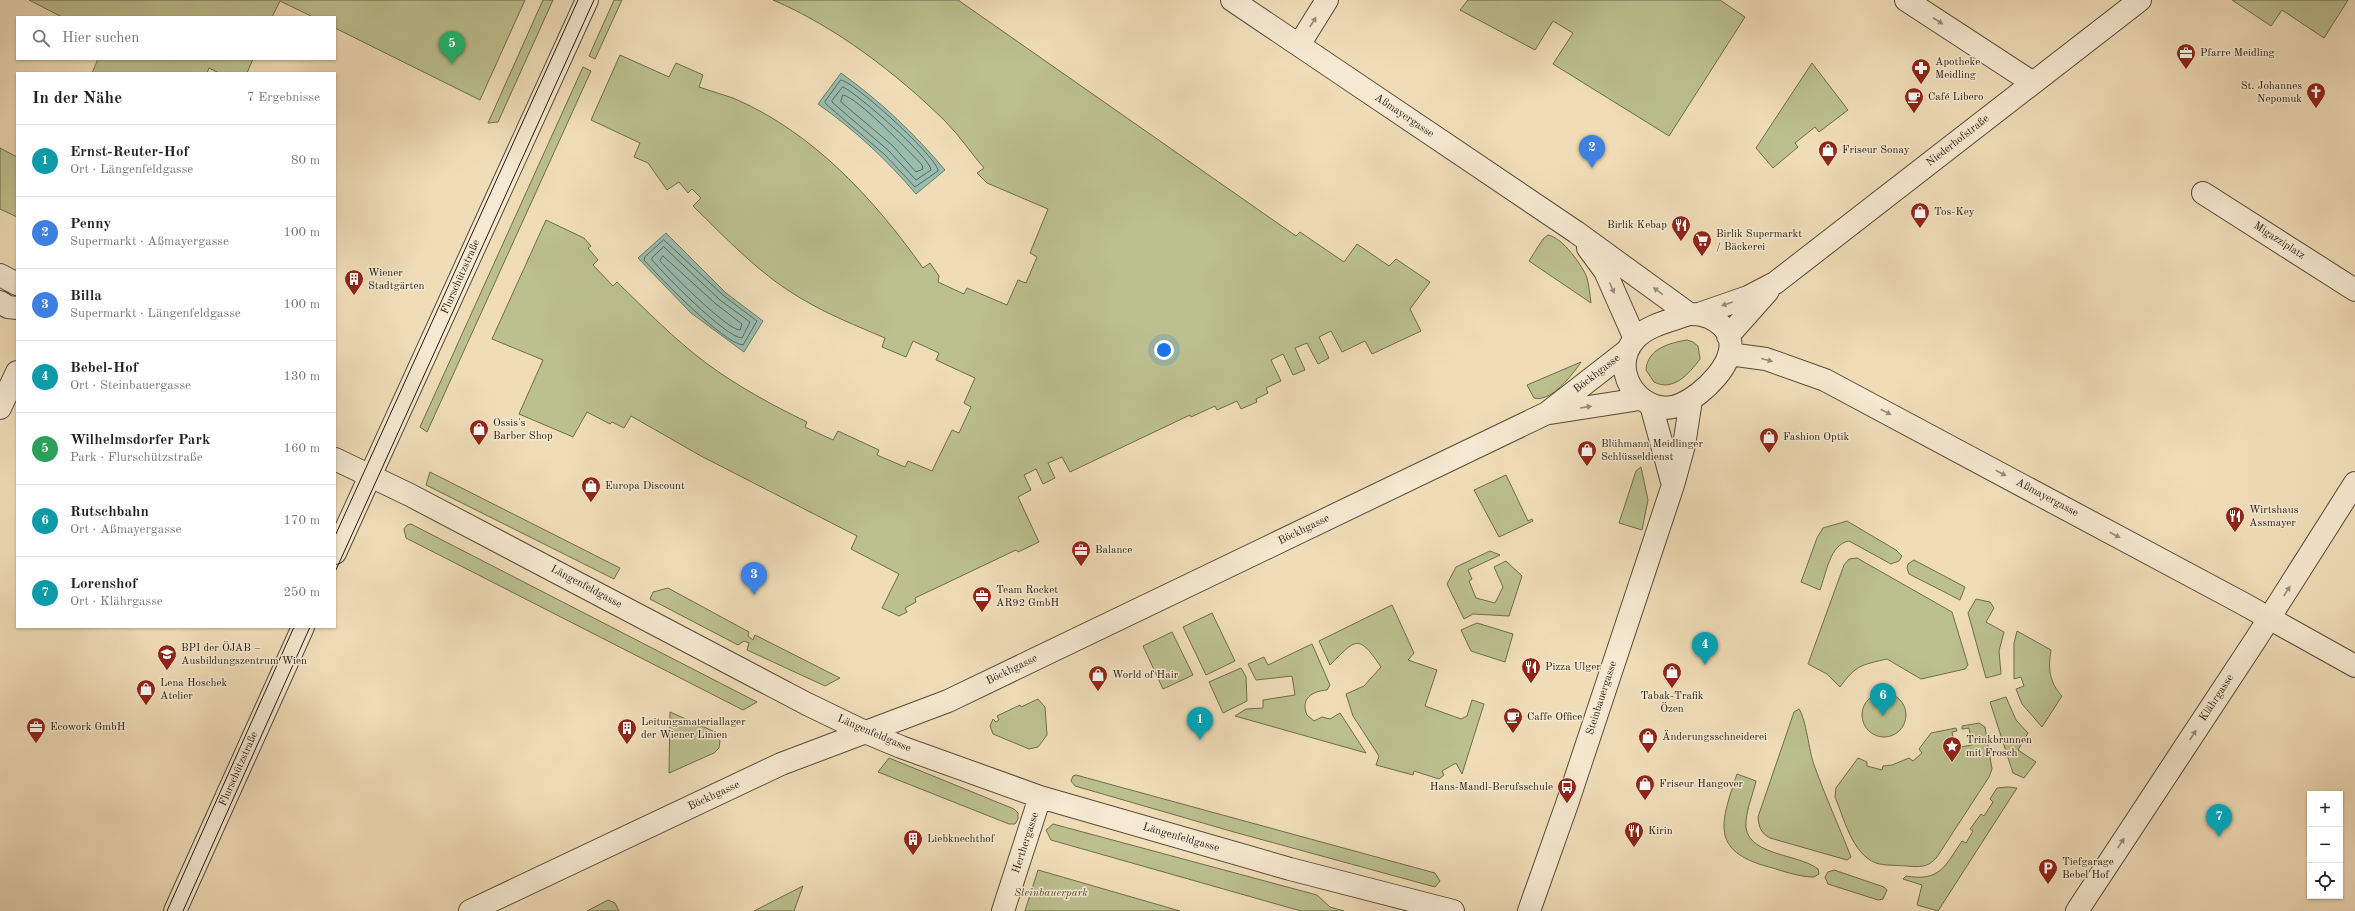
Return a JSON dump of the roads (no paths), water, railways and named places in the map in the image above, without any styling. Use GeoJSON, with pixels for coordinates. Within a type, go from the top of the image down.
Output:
{"type":"FeatureCollection","features":[{"type":"Feature","properties":{"kind":"street","name":"Flurschützstraße"},"geometry":{"type":"LineString","coordinates":[[336,551],[587,0]]}},
{"type":"Feature","properties":{"kind":"street","name":"Aßmayergasse"},"geometry":{"type":"LineString","coordinates":[[1232,0],[1576,232],[1694,314]]}},
{"type":"Feature","properties":{"kind":"street"},"geometry":{"type":"LineString","coordinates":[[1299,45],[1327,0]]}},
{"type":"Feature","properties":{"kind":"street"},"geometry":{"type":"LineString","coordinates":[[1906,0],[2033,83]]}},
{"type":"Feature","properties":{"kind":"street","name":"Niederhofstraße"},"geometry":{"type":"LineString","coordinates":[[1694,314],[1748,297],[1775,283],[2140,0]]}},
{"type":"Feature","properties":{"kind":"street","name":"Migazziplatz"},"geometry":{"type":"LineString","coordinates":[[2203,193],[2355,290]]}},
{"type":"Feature","properties":{"kind":"street","name":"Aßmayergasse"},"geometry":{"type":"LineString","coordinates":[[1576,232],[1605,271],[1631,345]]}},
{"type":"Feature","properties":{"kind":"street"},"geometry":{"type":"LineString","coordinates":[[0,275],[16,283]]}},
{"type":"Feature","properties":{"kind":"street","name":"Niederhofstraße"},"geometry":{"type":"LineString","coordinates":[[1729,345],[1775,283]]}},
{"type":"Feature","properties":{"kind":"street"},"geometry":{"type":"LineString","coordinates":[[0,302],[8,307],[16,308]]}},
{"type":"Feature","properties":{"kind":"street"},"geometry":{"type":"LineString","coordinates":[[1645,402],[1670,408],[1691,400],[1722,369],[1729,345],[1722,326],[1716,320],[1694,314],[1645,330],[1631,345],[1625,363],[1626,376],[1631,389],[1645,402],[1673,485]]}},
{"type":"Feature","properties":{"kind":"street","name":"Böckhgasse"},"geometry":{"type":"LineString","coordinates":[[470,911],[781,764],[948,701],[1547,413],[1631,345]]}},
{"type":"Feature","properties":{"kind":"street","name":"Aßmayergasse"},"geometry":{"type":"LineString","coordinates":[[1729,345],[1825,380],[2270,617],[2355,666]]}},
{"type":"Feature","properties":{"kind":"street"},"geometry":{"type":"LineString","coordinates":[[0,408],[16,374]]}},
{"type":"Feature","properties":{"kind":"street","name":"Steinbauergasse"},"geometry":{"type":"LineString","coordinates":[[1529,911],[1567,804],[1673,485],[1684,445],[1691,400]]}},
{"type":"Feature","properties":{"kind":"street","name":"Böckhgasse"},"geometry":{"type":"LineString","coordinates":[[1547,413],[1645,402]]}},
{"type":"Feature","properties":{"kind":"street","name":"Längenfeldgasse"},"geometry":{"type":"LineString","coordinates":[[336,459],[371,476],[865,732],[1040,797],[1290,868],[1453,911]]}},
{"type":"Feature","properties":{"kind":"street","name":"Klährgasse"},"geometry":{"type":"LineString","coordinates":[[2076,911],[2270,617],[2355,483]]}},
{"type":"Feature","properties":{"kind":"street","name":"Flurschützstraße"},"geometry":{"type":"LineString","coordinates":[[176,911],[303,628]]}},
{"type":"Feature","properties":{"kind":"street","name":"Herthergasse"},"geometry":{"type":"LineString","coordinates":[[1003,911],[1040,797]]}},
{"type":"Feature","properties":{"kind":"water"},"geometry":{"type":"Polygon","coordinates":[[[841,73],[896,118],[945,170],[916,194],[894,169],[870,146],[845,124],[818,104],[841,73]]]}},
{"type":"Feature","properties":{"kind":"water"},"geometry":{"type":"Polygon","coordinates":[[[666,233],[726,293],[763,321],[744,352],[691,313],[638,258],[666,233]]]}},
{"type":"Feature","properties":{"kind":"tram line"},"geometry":{"type":"LineString","coordinates":[[336,534],[578,0]]}},
{"type":"Feature","properties":{"kind":"tram line"},"geometry":{"type":"LineString","coordinates":[[336,570],[594,0]]}},
{"type":"Feature","properties":{"kind":"tram line"},"geometry":{"type":"LineString","coordinates":[[167,911],[294,628]]}},
{"type":"Feature","properties":{"kind":"tram line"},"geometry":{"type":"LineString","coordinates":[[183,911],[310,628]]}},
{"type":"Feature","properties":{"kind":"place","name":"Wilhelmsdorfer Park"},"geometry":{"type":"Point","coordinates":[452,64]}},
{"type":"Feature","properties":{"kind":"place","name":"Pfarre Meidling"},"geometry":{"type":"Point","coordinates":[2186,70]}},
{"type":"Feature","properties":{"kind":"place","name":"Apotheke Meidling"},"geometry":{"type":"Point","coordinates":[1921,85]}},
{"type":"Feature","properties":{"kind":"place","name":"St. Johannes Nepomuk"},"geometry":{"type":"Point","coordinates":[2316,109]}},
{"type":"Feature","properties":{"kind":"place","name":"Café Libero"},"geometry":{"type":"Point","coordinates":[1914,114]}},
{"type":"Feature","properties":{"kind":"place","name":"Friseur Sonay"},"geometry":{"type":"Point","coordinates":[1828,167]}},
{"type":"Feature","properties":{"kind":"place","name":"Penny"},"geometry":{"type":"Point","coordinates":[1592,168]}},
{"type":"Feature","properties":{"kind":"place","name":"Tos-Key"},"geometry":{"type":"Point","coordinates":[1920,229]}},
{"type":"Feature","properties":{"kind":"place","name":"Birlik Kebap"},"geometry":{"type":"Point","coordinates":[1681,242]}},
{"type":"Feature","properties":{"kind":"place","name":"Birlik Supermarkt / Bäckerei"},"geometry":{"type":"Point","coordinates":[1702,257]}},
{"type":"Feature","properties":{"kind":"place","name":"Wiener Stadtgärten"},"geometry":{"type":"Point","coordinates":[354,296]}},
{"type":"Feature","properties":{"kind":"place","name":"Ossis's Barber Shop"},"geometry":{"type":"Point","coordinates":[479,446]}},
{"type":"Feature","properties":{"kind":"place","name":"Fashion Optik"},"geometry":{"type":"Point","coordinates":[1769,454]}},
{"type":"Feature","properties":{"kind":"place","name":"Blühmann Meidlinger Schlüsseldienst"},"geometry":{"type":"Point","coordinates":[1587,467]}},
{"type":"Feature","properties":{"kind":"place","name":"Europa Discount"},"geometry":{"type":"Point","coordinates":[591,503]}},
{"type":"Feature","properties":{"kind":"place","name":"Wirtshaus Assmayer"},"geometry":{"type":"Point","coordinates":[2235,533]}},
{"type":"Feature","properties":{"kind":"place","name":"Balance"},"geometry":{"type":"Point","coordinates":[1081,567]}},
{"type":"Feature","properties":{"kind":"place","name":"Billa"},"geometry":{"type":"Point","coordinates":[754,595]}},
{"type":"Feature","properties":{"kind":"place","name":"Team Rocket AR92 GmbH"},"geometry":{"type":"Point","coordinates":[982,613]}},
{"type":"Feature","properties":{"kind":"place","name":"Bebel-Hof"},"geometry":{"type":"Point","coordinates":[1705,665]}},
{"type":"Feature","properties":{"kind":"place","name":"BPI der ÖJAB – Ausbildungszentrum Wien"},"geometry":{"type":"Point","coordinates":[167,671]}},
{"type":"Feature","properties":{"kind":"place","name":"Pizza Ulger"},"geometry":{"type":"Point","coordinates":[1531,684]}},
{"type":"Feature","properties":{"kind":"place","name":"Tabak-Trafik Özen"},"geometry":{"type":"Point","coordinates":[1672,689]}},
{"type":"Feature","properties":{"kind":"place","name":"World of Hair"},"geometry":{"type":"Point","coordinates":[1098,692]}},
{"type":"Feature","properties":{"kind":"place","name":"Lena Hoschek Atelier"},"geometry":{"type":"Point","coordinates":[146,706]}},
{"type":"Feature","properties":{"kind":"place","name":"Rutschbahn"},"geometry":{"type":"Point","coordinates":[1883,716]}},
{"type":"Feature","properties":{"kind":"place","name":"Caffe Office"},"geometry":{"type":"Point","coordinates":[1513,734]}},
{"type":"Feature","properties":{"kind":"place","name":"Ernst-Reuter-Hof"},"geometry":{"type":"Point","coordinates":[1200,740]}},
{"type":"Feature","properties":{"kind":"place","name":"Ecowork GmbH"},"geometry":{"type":"Point","coordinates":[36,744]}},
{"type":"Feature","properties":{"kind":"place","name":"Leitungsmateriallager der Wiener Linien"},"geometry":{"type":"Point","coordinates":[627,745]}},
{"type":"Feature","properties":{"kind":"place","name":"Änderungsschneiderei"},"geometry":{"type":"Point","coordinates":[1648,754]}},
{"type":"Feature","properties":{"kind":"place","name":"Trinkbrunnen mit Frosch"},"geometry":{"type":"Point","coordinates":[1952,763]}},
{"type":"Feature","properties":{"kind":"place","name":"Friseur Hangover"},"geometry":{"type":"Point","coordinates":[1645,801]}},
{"type":"Feature","properties":{"kind":"place","name":"Hans-Mandl-Berufsschule"},"geometry":{"type":"Point","coordinates":[1567,804]}},
{"type":"Feature","properties":{"kind":"place","name":"Lorenshof"},"geometry":{"type":"Point","coordinates":[2219,837]}},
{"type":"Feature","properties":{"kind":"place","name":"Kirin"},"geometry":{"type":"Point","coordinates":[1634,848]}},
{"type":"Feature","properties":{"kind":"place","name":"Liebknechthof"},"geometry":{"type":"Point","coordinates":[913,856]}},
{"type":"Feature","properties":{"kind":"place","name":"Tiefgarage Bebel Hof"},"geometry":{"type":"Point","coordinates":[2048,885]}},
{"type":"Feature","properties":{"kind":"park label","name":"Steinbauerpark"},"geometry":{"type":"Point","coordinates":[1051,893]}}]}
